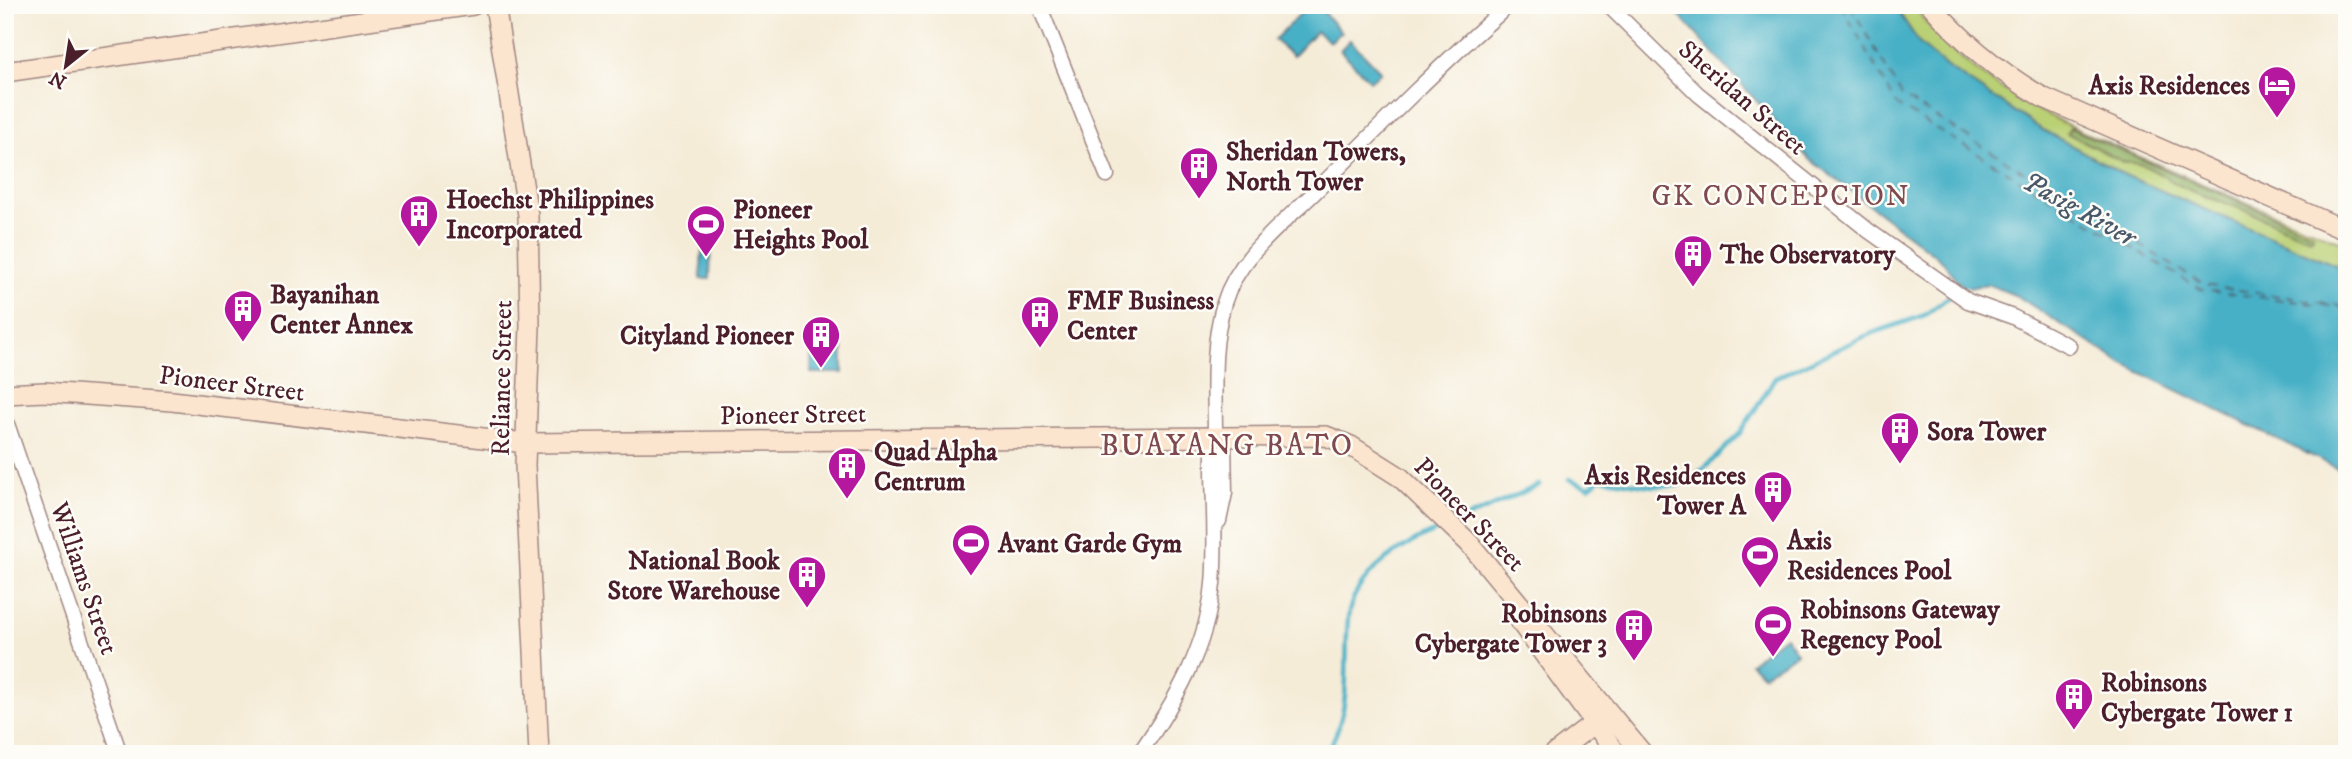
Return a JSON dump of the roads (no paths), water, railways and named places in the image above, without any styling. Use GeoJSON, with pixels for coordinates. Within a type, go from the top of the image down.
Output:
{"type":"FeatureCollection","features":[{"type":"Feature","properties":{"kind":"main road"},"geometry":{"type":"LineString","coordinates":[[5,72],[473,5]]}},
{"type":"Feature","properties":{"kind":"main road","name":"Reliance Street"},"geometry":{"type":"LineString","coordinates":[[495,5],[528,215],[530,326],[525,443],[539,754]]}},
{"type":"Feature","properties":{"kind":"main road"},"geometry":{"type":"LineString","coordinates":[[1931,5],[1975,52],[2042,97],[2347,231]]}},
{"type":"Feature","properties":{"kind":"main road","name":"Pioneer Street"},"geometry":{"type":"LineString","coordinates":[[5,394],[44,392],[172,401],[525,443],[1326,436],[1351,446],[1412,488],[1469,543],[1518,604],[1530,613],[1618,754]]}},
{"type":"Feature","properties":{"kind":"main road"},"geometry":{"type":"LineString","coordinates":[[1555,754],[1602,725]]}},
{"type":"Feature","properties":{"kind":"main road","name":"Pioneer Street"},"geometry":{"type":"LineString","coordinates":[[1602,725],[1609,754]]}},
{"type":"Feature","properties":{"kind":"main road","name":"Pioneer Street"},"geometry":{"type":"LineString","coordinates":[[1602,725],[1643,754]]}},
{"type":"Feature","properties":{"kind":"main road","name":"Pioneer Street"},"geometry":{"type":"LineString","coordinates":[[1602,725],[1647,739],[1659,754]]}},
{"type":"Feature","properties":{"kind":"street"},"geometry":{"type":"LineString","coordinates":[[1038,5],[1107,175]]}},
{"type":"Feature","properties":{"kind":"street"},"geometry":{"type":"LineString","coordinates":[[1139,754],[1171,706],[1193,666],[1211,597],[1215,543],[1214,353],[1224,301],[1239,272],[1278,229],[1471,37],[1509,5]]}},
{"type":"Feature","properties":{"kind":"street","name":"Sheridan Street"},"geometry":{"type":"LineString","coordinates":[[1608,5],[1707,102],[1795,174],[1966,299],[2014,317],[2069,346]]}},
{"type":"Feature","properties":{"kind":"street","name":"Williams Street"},"geometry":{"type":"LineString","coordinates":[[5,418],[120,754]]}},
{"type":"Feature","properties":{"kind":"street"},"geometry":{"type":"LineString","coordinates":[[1215,543],[1225,493],[1224,442],[1216,435]]}},
{"type":"Feature","properties":{"kind":"water"},"geometry":{"type":"Polygon","coordinates":[[[1309,5],[1317,5],[1341,32],[1330,42],[1316,31],[1293,56],[1274,40],[1309,5]]]}},
{"type":"Feature","properties":{"kind":"water","name":"Pasig River"},"geometry":{"type":"Polygon","coordinates":[[[1670,5],[1894,5],[1920,44],[1947,67],[2041,129],[2127,176],[2347,270],[2347,473],[2123,364],[2017,296],[1987,284],[1970,288],[1957,282],[1944,262],[1808,158],[1670,5]]]}},
{"type":"Feature","properties":{"kind":"water"},"geometry":{"type":"Polygon","coordinates":[[[1350,40],[1381,72],[1370,81],[1340,50],[1350,40]]]}},
{"type":"Feature","properties":{"kind":"water","name":"Pioneer Heights Pool"},"geometry":{"type":"Polygon","coordinates":[[[703,237],[711,237],[710,279],[700,279],[703,237]]]}},
{"type":"Feature","properties":{"kind":"water"},"geometry":{"type":"Polygon","coordinates":[[[811,347],[843,347],[843,373],[811,373],[811,347]]]}},
{"type":"Feature","properties":{"kind":"water","name":"Robinsons Gateway Regency Pool"},"geometry":{"type":"Polygon","coordinates":[[[1785,636],[1797,653],[1763,675],[1750,663],[1785,636]]]}},
{"type":"Feature","properties":{"kind":"waterway"},"geometry":{"type":"LineString","coordinates":[[1569,479],[1589,487],[1601,478],[1651,486],[1677,486],[1705,468],[1740,433],[1775,378],[1870,334],[1925,315],[1968,282]]}},
{"type":"Feature","properties":{"kind":"waterway"},"geometry":{"type":"LineString","coordinates":[[1456,523],[1539,485]]}},
{"type":"Feature","properties":{"kind":"waterway"},"geometry":{"type":"LineString","coordinates":[[1326,754],[1341,720],[1346,688],[1348,619],[1359,587],[1384,561],[1414,541],[1445,527]]}},
{"type":"Feature","properties":{"kind":"place","name":"Axis Residences"},"geometry":{"type":"Point","coordinates":[2277,119]}},
{"type":"Feature","properties":{"kind":"place","name":"Sheridan Towers, North Tower"},"geometry":{"type":"Point","coordinates":[1199,200]}},
{"type":"Feature","properties":{"kind":"place","name":"Hoechst Philippines Incorporated"},"geometry":{"type":"Point","coordinates":[419,248]}},
{"type":"Feature","properties":{"kind":"place","name":"Pioneer Heights Pool"},"geometry":{"type":"Point","coordinates":[706,258]}},
{"type":"Feature","properties":{"kind":"place","name":"The Observatory"},"geometry":{"type":"Point","coordinates":[1693,288]}},
{"type":"Feature","properties":{"kind":"place","name":"Bayanihan Center Annex"},"geometry":{"type":"Point","coordinates":[243,343]}},
{"type":"Feature","properties":{"kind":"place","name":"FMF Business Center"},"geometry":{"type":"Point","coordinates":[1040,349]}},
{"type":"Feature","properties":{"kind":"place","name":"Cityland Pioneer"},"geometry":{"type":"Point","coordinates":[821,369]}},
{"type":"Feature","properties":{"kind":"place","name":"Sora Tower"},"geometry":{"type":"Point","coordinates":[1900,465]}},
{"type":"Feature","properties":{"kind":"place","name":"Quad Alpha Centrum"},"geometry":{"type":"Point","coordinates":[847,500]}},
{"type":"Feature","properties":{"kind":"place","name":"Axis Residences Tower A"},"geometry":{"type":"Point","coordinates":[1773,524]}},
{"type":"Feature","properties":{"kind":"place","name":"Avant Garde Gym"},"geometry":{"type":"Point","coordinates":[971,577]}},
{"type":"Feature","properties":{"kind":"place","name":"Axis Residences Pool"},"geometry":{"type":"Point","coordinates":[1760,589]}},
{"type":"Feature","properties":{"kind":"place","name":"National Book Store Warehouse"},"geometry":{"type":"Point","coordinates":[807,609]}},
{"type":"Feature","properties":{"kind":"place","name":"Robinsons Gateway Regency Pool"},"geometry":{"type":"Point","coordinates":[1773,658]}},
{"type":"Feature","properties":{"kind":"place","name":"Robinsons Cybergate Tower 3"},"geometry":{"type":"Point","coordinates":[1634,662]}},
{"type":"Feature","properties":{"kind":"place","name":"Robinsons Cybergate Tower 1"},"geometry":{"type":"Point","coordinates":[2074,731]}},
{"type":"Feature","properties":{"kind":"district","name":"GK CONCEPCION"},"geometry":{"type":"Point","coordinates":[1781,195]}},
{"type":"Feature","properties":{"kind":"district","name":"BUAYANG BATO"},"geometry":{"type":"Point","coordinates":[1227,445]}}]}
